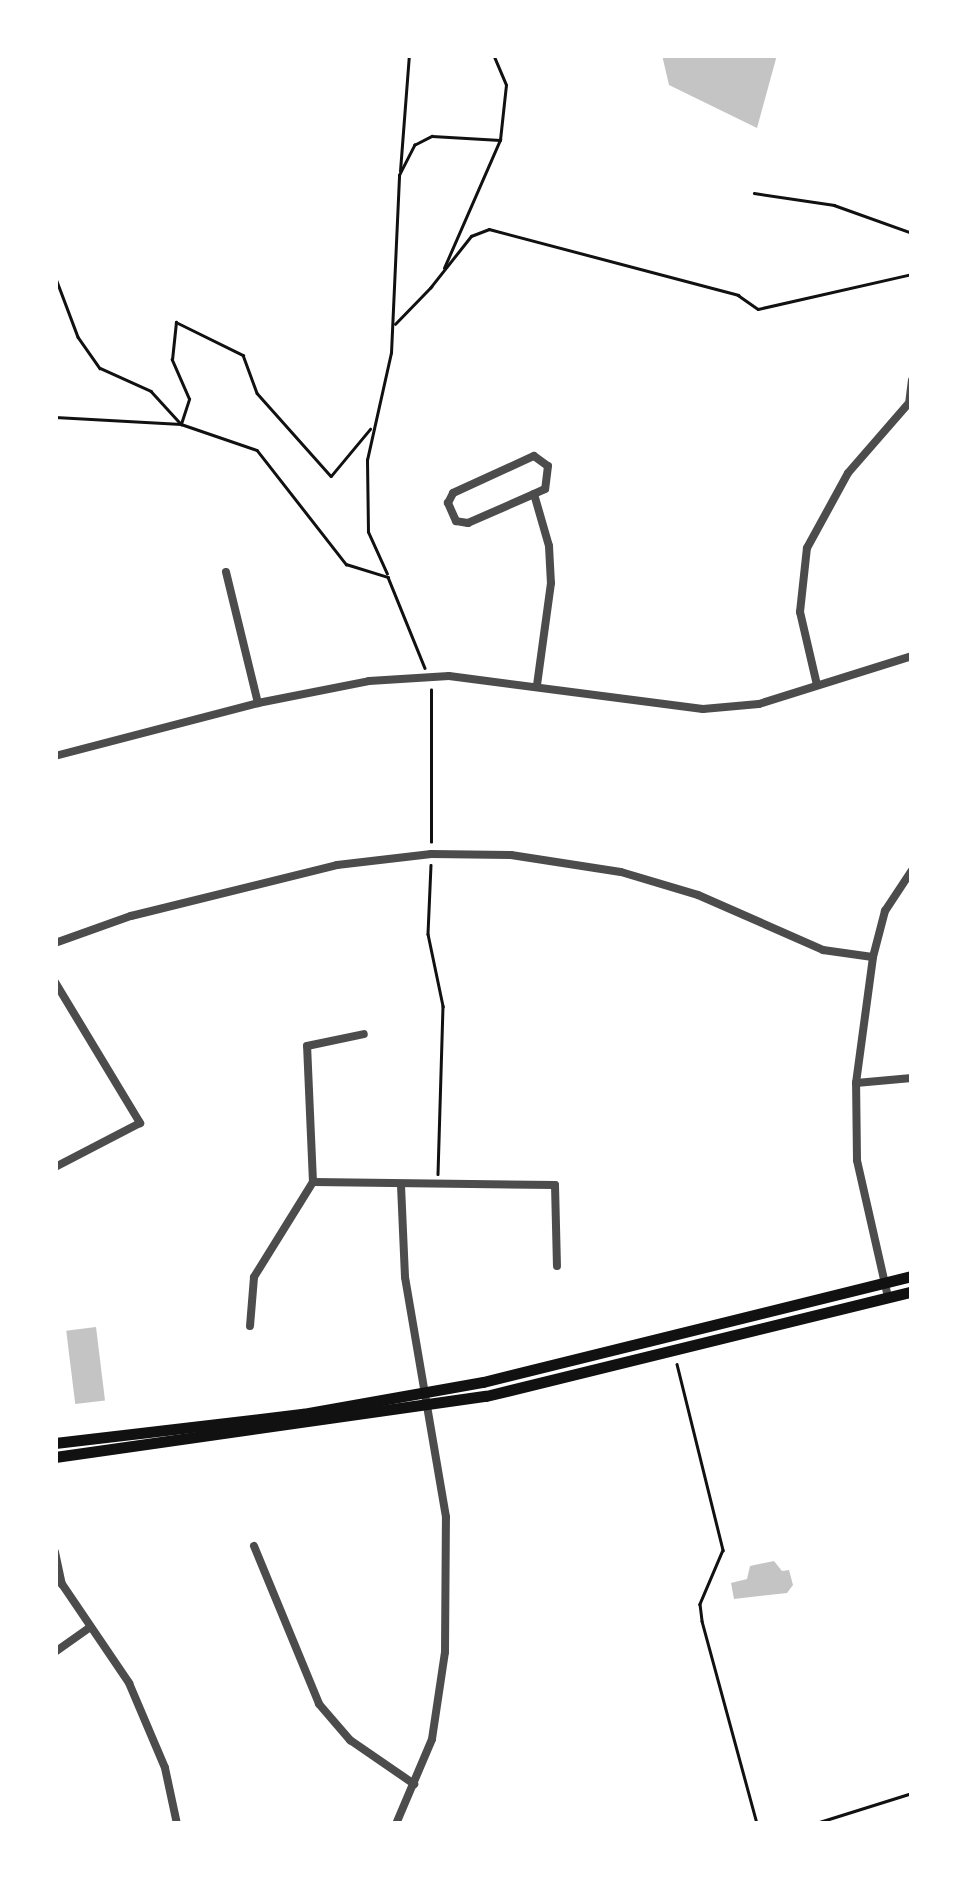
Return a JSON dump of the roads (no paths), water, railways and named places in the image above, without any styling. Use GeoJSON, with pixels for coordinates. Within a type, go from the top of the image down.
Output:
{"type":"FeatureCollection","features":[{"type":"Feature","properties":{"kind":"main road"},"geometry":{"type":"LineString","coordinates":[[55,1442],[303,1414],[554,1367],[912,1276]]}},
{"type":"Feature","properties":{"kind":"main road"},"geometry":{"type":"LineString","coordinates":[[55,1457],[428,1406],[912,1291]]}},
{"type":"Feature","properties":{"kind":"street"},"geometry":{"type":"LineString","coordinates":[[817,685],[800,612],[807,548],[848,473],[910,406],[912,380]]}},
{"type":"Feature","properties":{"kind":"street"},"geometry":{"type":"LineString","coordinates":[[534,456],[550,476],[534,494],[468,523],[449,513],[454,493],[534,456]]}},
{"type":"Feature","properties":{"kind":"street"},"geometry":{"type":"LineString","coordinates":[[534,494],[549,546],[551,584],[537,685]]}},
{"type":"Feature","properties":{"kind":"street"},"geometry":{"type":"LineString","coordinates":[[226,572],[258,702]]}},
{"type":"Feature","properties":{"kind":"street"},"geometry":{"type":"LineString","coordinates":[[55,756],[258,702],[369,681],[439,677],[537,685],[703,709],[759,704],[912,656]]}},
{"type":"Feature","properties":{"kind":"street"},"geometry":{"type":"LineString","coordinates":[[55,943],[131,916],[336,865],[431,854],[511,855],[621,872],[698,895],[823,950],[873,957]]}},
{"type":"Feature","properties":{"kind":"street"},"geometry":{"type":"LineString","coordinates":[[888,1297],[857,1160],[856,1083],[873,957],[885,911],[912,870]]}},
{"type":"Feature","properties":{"kind":"street"},"geometry":{"type":"LineString","coordinates":[[55,982],[140,1123],[55,1166]]}},
{"type":"Feature","properties":{"kind":"street"},"geometry":{"type":"LineString","coordinates":[[250,1326],[254,1277],[312,1182],[308,1046],[364,1034]]}},
{"type":"Feature","properties":{"kind":"street"},"geometry":{"type":"LineString","coordinates":[[856,1083],[912,1078]]}},
{"type":"Feature","properties":{"kind":"street"},"geometry":{"type":"LineString","coordinates":[[312,1182],[555,1185],[557,1266]]}},
{"type":"Feature","properties":{"kind":"street"},"geometry":{"type":"LineString","coordinates":[[396,1824],[432,1739],[445,1652],[446,1518],[405,1277],[401,1184]]}},
{"type":"Feature","properties":{"kind":"street"},"geometry":{"type":"LineString","coordinates":[[254,1546],[319,1704],[350,1740],[414,1784]]}},
{"type":"Feature","properties":{"kind":"street"},"geometry":{"type":"LineString","coordinates":[[55,1552],[62,1584],[129,1683],[165,1768],[176,1824]]}},
{"type":"Feature","properties":{"kind":"street"},"geometry":{"type":"LineString","coordinates":[[55,1652],[89,1628]]}}]}
